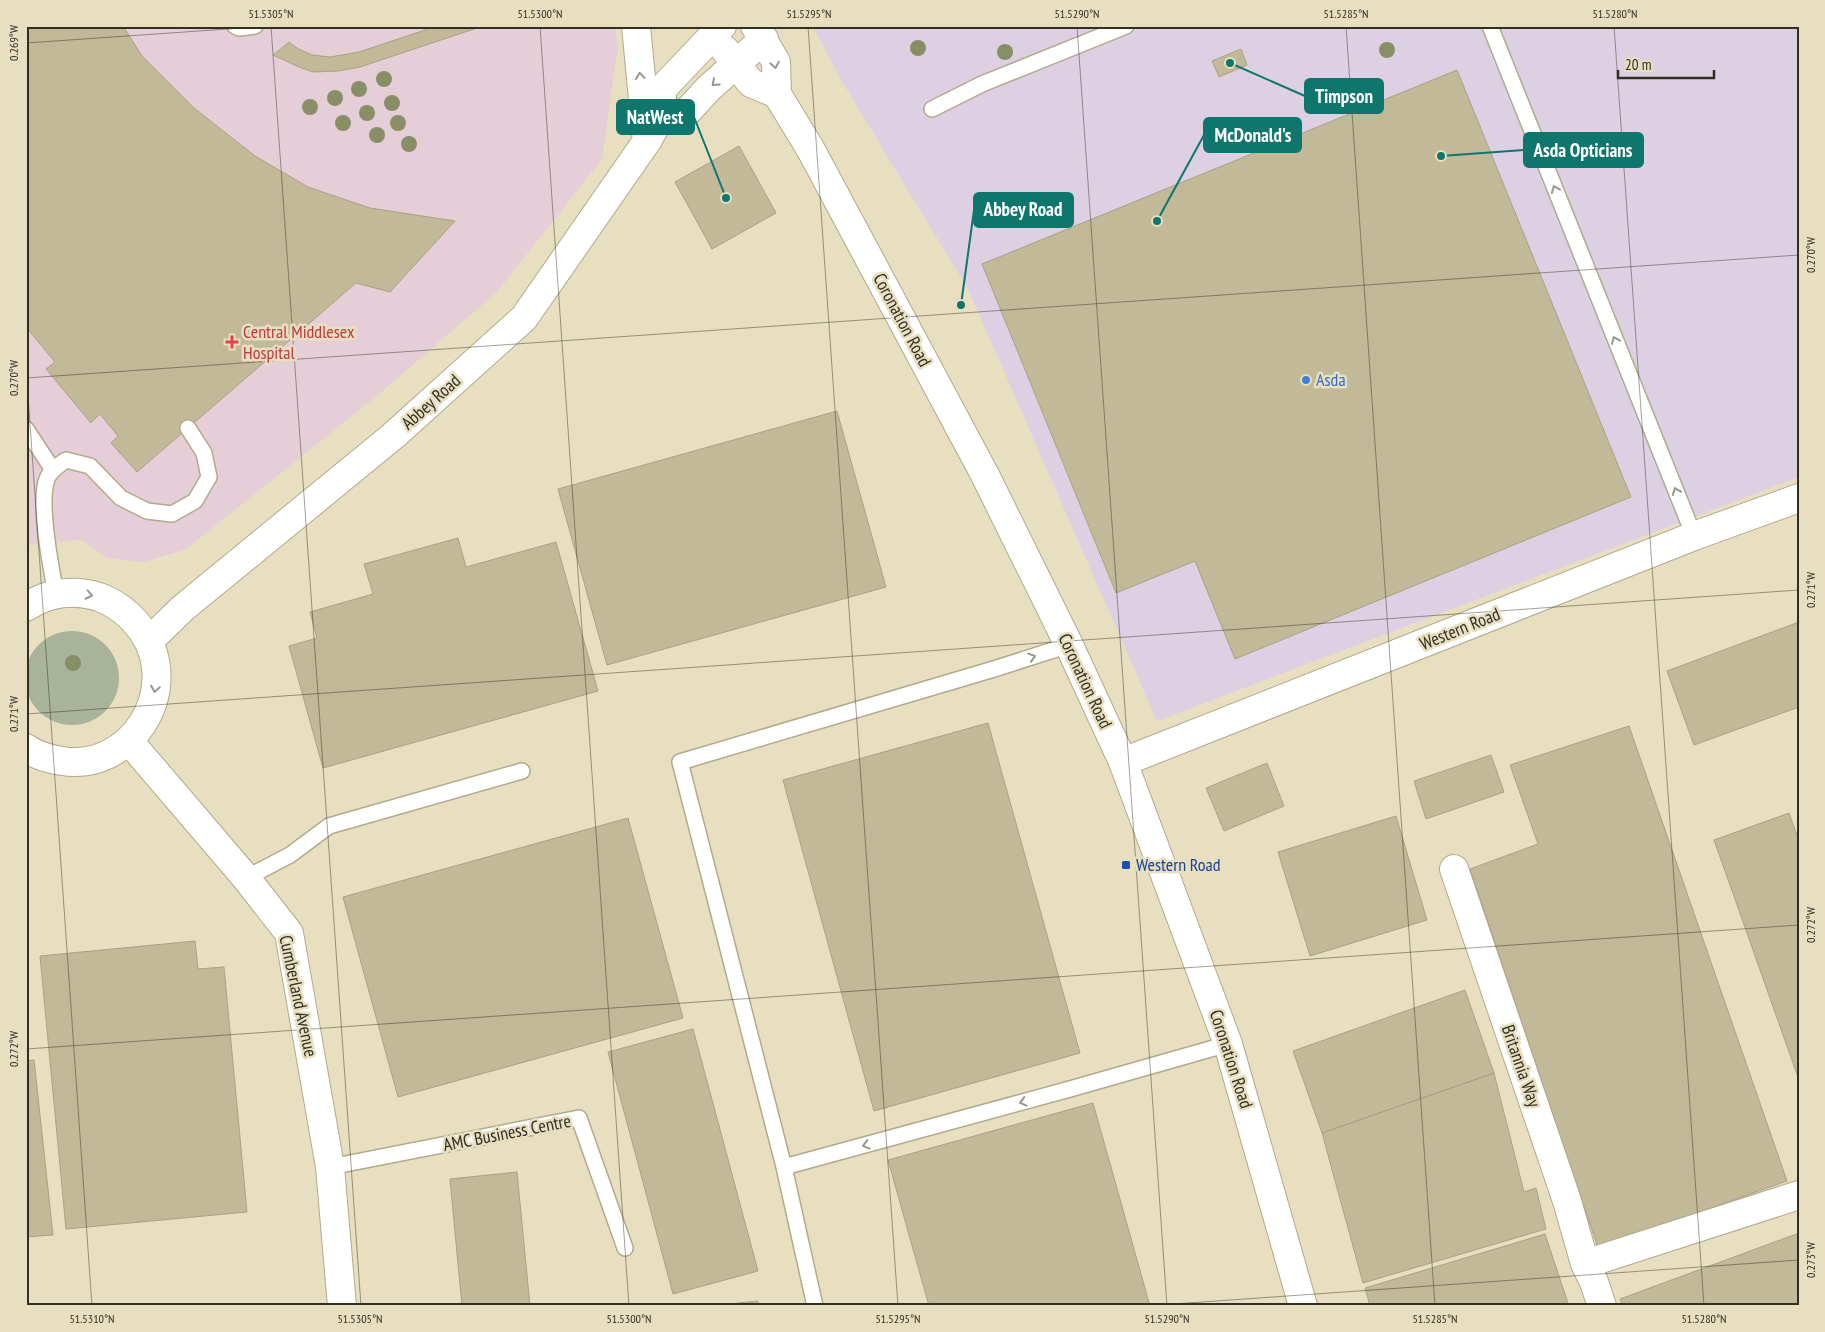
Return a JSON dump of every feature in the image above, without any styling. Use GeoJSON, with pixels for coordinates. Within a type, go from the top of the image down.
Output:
{"type":"FeatureCollection","features":[{"type":"Feature","properties":{"kind":"street"},"geometry":{"type":"LineString","coordinates":[[636,26],[647,141]]}},
{"type":"Feature","properties":{"kind":"street"},"geometry":{"type":"LineString","coordinates":[[714,29],[735,65],[751,83],[777,94]]}},
{"type":"Feature","properties":{"kind":"street","name":"Abbey Road"},"geometry":{"type":"LineString","coordinates":[[149,641],[183,608],[393,436],[524,318],[647,141],[662,115],[662,89],[714,29]]}},
{"type":"Feature","properties":{"kind":"street"},"geometry":{"type":"LineString","coordinates":[[662,115],[686,113],[708,88],[735,65],[759,32]]}},
{"type":"Feature","properties":{"kind":"street","name":"Coronation Road"},"geometry":{"type":"LineString","coordinates":[[759,32],[776,62],[777,94],[811,150],[986,475],[1069,645],[1123,762],[1228,1044],[1303,1306]]}},
{"type":"Feature","properties":{"kind":"street","name":"Western Road"},"geometry":{"type":"LineString","coordinates":[[1123,762],[1694,536],[1799,498]]}},
{"type":"Feature","properties":{"kind":"street"},"geometry":{"type":"LineString","coordinates":[[26,606],[42,598],[74,592],[92,595],[118,606],[136,622],[149,641],[155,659],[157,678],[152,706],[143,725],[129,741],[111,753],[97,759],[81,762],[50,760],[28,753]]}},
{"type":"Feature","properties":{"kind":"street","name":"Cumberland Avenue"},"geometry":{"type":"LineString","coordinates":[[129,741],[246,878],[289,933],[330,1167],[342,1306]]}},
{"type":"Feature","properties":{"kind":"street","name":"Britannia Way"},"geometry":{"type":"LineString","coordinates":[[1454,869],[1566,1200],[1585,1264],[1594,1282],[1602,1306]]}},
{"type":"Feature","properties":{"kind":"street"},"geometry":{"type":"LineString","coordinates":[[1585,1264],[1799,1195]]}},
{"type":"Feature","properties":{"kind":"lane"},"geometry":{"type":"LineString","coordinates":[[236,26],[239,28],[255,26]]}},
{"type":"Feature","properties":{"kind":"lane"},"geometry":{"type":"LineString","coordinates":[[932,109],[982,84],[1126,26]]}},
{"type":"Feature","properties":{"kind":"lane"},"geometry":{"type":"LineString","coordinates":[[1490,26],[1694,536]]}},
{"type":"Feature","properties":{"kind":"lane"},"geometry":{"type":"LineString","coordinates":[[56,594],[48,552],[44,493],[47,479],[53,470],[66,460],[90,466],[121,498],[147,512],[172,514],[195,501],[209,477],[204,452],[188,428]]}},
{"type":"Feature","properties":{"kind":"lane"},"geometry":{"type":"LineString","coordinates":[[26,429],[53,470]]}},
{"type":"Feature","properties":{"kind":"lane"},"geometry":{"type":"LineString","coordinates":[[815,1306],[784,1167],[680,762],[1069,645]]}},
{"type":"Feature","properties":{"kind":"lane"},"geometry":{"type":"LineString","coordinates":[[246,878],[290,855],[329,826],[522,771]]}},
{"type":"Feature","properties":{"kind":"lane"},"geometry":{"type":"LineString","coordinates":[[784,1167],[1228,1044]]}},
{"type":"Feature","properties":{"kind":"lane","name":"AMC Business Centre"},"geometry":{"type":"LineString","coordinates":[[330,1167],[578,1118],[625,1248]]}},
{"type":"Feature","properties":{"kind":"shaded area","name":"Central Middlesex Hospital"},"geometry":{"type":"Polygon","coordinates":[[[26,26],[615,26],[618,45],[602,159],[497,292],[380,393],[185,550],[143,562],[107,558],[82,540],[26,545],[26,26]]]}},
{"type":"Feature","properties":{"kind":"shaded area"},"geometry":{"type":"Polygon","coordinates":[[[813,26],[1799,26],[1799,477],[1157,721],[968,289],[844,85],[813,26]]]}},
{"type":"Feature","properties":{"kind":"green space"},"geometry":{"type":"Polygon","coordinates":[[[63,631],[81,631],[106,644],[116,660],[119,678],[116,696],[106,712],[81,725],[63,725],[38,712],[25,687],[25,669],[38,644],[63,631]]]}},
{"type":"Feature","properties":{"kind":"building"},"geometry":{"type":"Polygon","coordinates":[[[26,26],[123,26],[142,56],[194,108],[255,156],[308,187],[370,208],[455,221],[390,292],[356,283],[137,472],[111,443],[118,436],[100,414],[91,423],[46,369],[55,362],[26,327],[26,26]]]}},
{"type":"Feature","properties":{"kind":"building"},"geometry":{"type":"Polygon","coordinates":[[[437,26],[483,26],[360,67],[338,71],[313,72],[273,55],[289,42],[312,55],[330,57],[359,52],[437,26]]]}},
{"type":"Feature","properties":{"kind":"building"},"geometry":{"type":"Polygon","coordinates":[[[1241,49],[1247,65],[1219,77],[1212,61],[1241,49]]]}},
{"type":"Feature","properties":{"kind":"building","name":"Asda"},"geometry":{"type":"Polygon","coordinates":[[[1457,70],[1631,497],[1235,659],[1195,561],[1116,593],[982,264],[1457,70]]]}},
{"type":"Feature","properties":{"kind":"building"},"geometry":{"type":"Polygon","coordinates":[[[739,146],[776,213],[712,249],[675,182],[739,146]]]}},
{"type":"Feature","properties":{"kind":"building"},"geometry":{"type":"Polygon","coordinates":[[[837,411],[886,587],[607,665],[558,489],[837,411]]]}},
{"type":"Feature","properties":{"kind":"building"},"geometry":{"type":"Polygon","coordinates":[[[458,538],[466,567],[556,542],[598,691],[323,768],[289,646],[317,638],[310,612],[373,594],[364,564],[458,538]]]}},
{"type":"Feature","properties":{"kind":"building"},"geometry":{"type":"Polygon","coordinates":[[[1799,622],[1799,707],[1694,745],[1667,671],[1799,622]]]}},
{"type":"Feature","properties":{"kind":"building"},"geometry":{"type":"Polygon","coordinates":[[[988,723],[1080,1053],[874,1111],[783,780],[988,723]]]}},
{"type":"Feature","properties":{"kind":"building"},"geometry":{"type":"Polygon","coordinates":[[[1629,726],[1787,1181],[1598,1248],[1470,869],[1538,844],[1510,765],[1629,726]]]}},
{"type":"Feature","properties":{"kind":"building"},"geometry":{"type":"Polygon","coordinates":[[[1491,755],[1504,792],[1426,819],[1414,781],[1491,755]]]}},
{"type":"Feature","properties":{"kind":"building"},"geometry":{"type":"Polygon","coordinates":[[[1267,763],[1284,806],[1224,831],[1206,788],[1267,763]]]}},
{"type":"Feature","properties":{"kind":"building"},"geometry":{"type":"Polygon","coordinates":[[[1789,813],[1799,841],[1799,1080],[1714,840],[1789,813]]]}},
{"type":"Feature","properties":{"kind":"building"},"geometry":{"type":"Polygon","coordinates":[[[1396,816],[1427,920],[1310,956],[1278,852],[1396,816]]]}},
{"type":"Feature","properties":{"kind":"building"},"geometry":{"type":"Polygon","coordinates":[[[628,818],[683,1018],[398,1097],[343,897],[628,818]]]}},
{"type":"Feature","properties":{"kind":"building"},"geometry":{"type":"Polygon","coordinates":[[[195,941],[198,969],[224,967],[247,1212],[66,1229],[40,956],[195,941]]]}},
{"type":"Feature","properties":{"kind":"building"},"geometry":{"type":"Polygon","coordinates":[[[1465,990],[1494,1073],[1322,1133],[1293,1051],[1465,990]]]}},
{"type":"Feature","properties":{"kind":"building"},"geometry":{"type":"Polygon","coordinates":[[[693,1029],[758,1271],[673,1294],[608,1052],[693,1029]]]}},
{"type":"Feature","properties":{"kind":"building"},"geometry":{"type":"Polygon","coordinates":[[[34,1060],[53,1235],[26,1237],[26,1061],[34,1060]]]}},
{"type":"Feature","properties":{"kind":"building"},"geometry":{"type":"Polygon","coordinates":[[[1494,1073],[1524,1192],[1536,1188],[1546,1229],[1363,1283],[1322,1133],[1494,1073]]]}},
{"type":"Feature","properties":{"kind":"building"},"geometry":{"type":"Polygon","coordinates":[[[1093,1103],[1150,1306],[929,1306],[888,1160],[1093,1103]]]}},
{"type":"Feature","properties":{"kind":"building"},"geometry":{"type":"Polygon","coordinates":[[[517,1172],[530,1306],[462,1306],[450,1179],[517,1172]]]}},
{"type":"Feature","properties":{"kind":"building"},"geometry":{"type":"Polygon","coordinates":[[[1799,1233],[1799,1306],[1623,1306],[1620,1299],[1799,1233]]]}},
{"type":"Feature","properties":{"kind":"building"},"geometry":{"type":"Polygon","coordinates":[[[1545,1234],[1569,1306],[1370,1306],[1365,1288],[1545,1234]]]}},
{"type":"Feature","properties":{"kind":"building"},"geometry":{"type":"Polygon","coordinates":[[[758,1301],[758,1306],[709,1306],[758,1301]]]}},
{"type":"Feature","properties":{"kind":"place","name":"Timpson"},"geometry":{"type":"Point","coordinates":[1230,63]}},
{"type":"Feature","properties":{"kind":"place","name":"Asda Opticians"},"geometry":{"type":"Point","coordinates":[1441,156]}},
{"type":"Feature","properties":{"kind":"place","name":"NatWest"},"geometry":{"type":"Point","coordinates":[726,198]}},
{"type":"Feature","properties":{"kind":"place","name":"McDonald's"},"geometry":{"type":"Point","coordinates":[1157,221]}},
{"type":"Feature","properties":{"kind":"place","name":"Abbey Road"},"geometry":{"type":"Point","coordinates":[961,305]}},
{"type":"Feature","properties":{"kind":"place","name":"Central Middlesex Hospital"},"geometry":{"type":"Point","coordinates":[232,342]}},
{"type":"Feature","properties":{"kind":"place","name":"Asda"},"geometry":{"type":"Point","coordinates":[1306,380]}},
{"type":"Feature","properties":{"kind":"place","name":"Western Road"},"geometry":{"type":"Point","coordinates":[1126,865]}}]}
